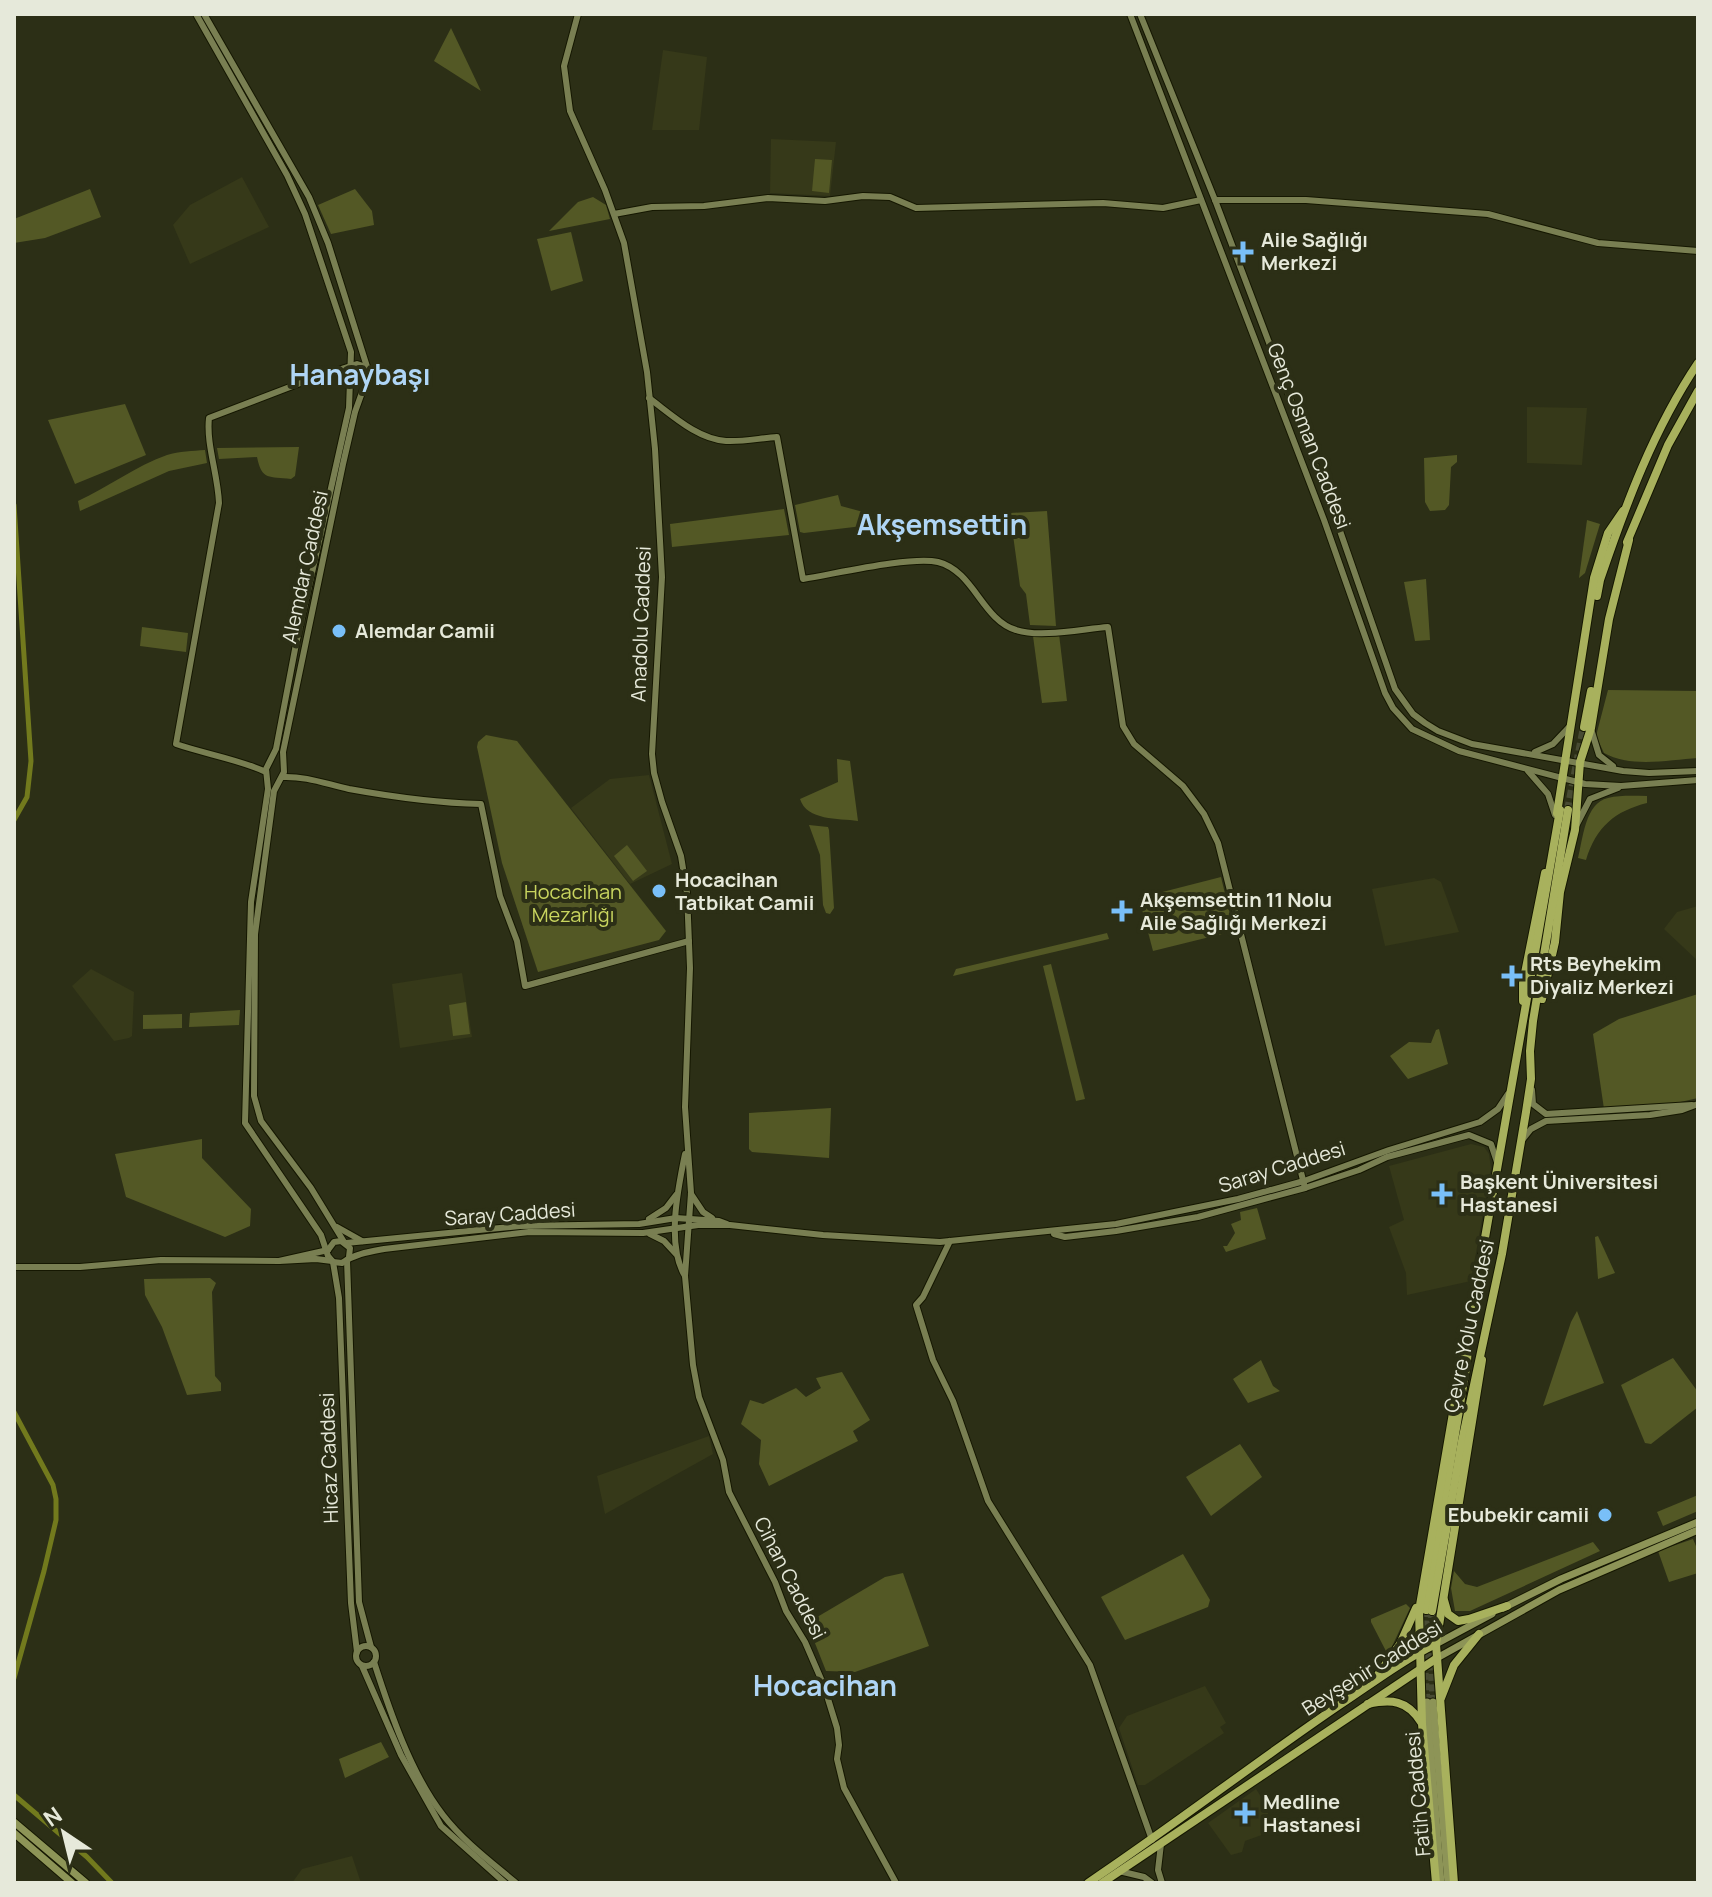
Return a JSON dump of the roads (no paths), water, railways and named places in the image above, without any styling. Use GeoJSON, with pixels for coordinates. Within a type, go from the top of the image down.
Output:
{"type":"FeatureCollection","features":[{"type":"Feature","properties":{"kind":"highway"},"geometry":{"type":"LineString","coordinates":[[1530,1051],[1555,942],[1560,892],[1575,830],[1580,726],[1594,578],[1608,533],[1623,511],[1664,417],[1698,363]]}},
{"type":"Feature","properties":{"kind":"highway"},"geometry":{"type":"LineString","coordinates":[[1523,1023],[1523,983],[1556,822],[1565,759],[1580,726],[1629,540],[1668,445],[1698,391]]}},
{"type":"Feature","properties":{"kind":"highway","name":"Çevre Yolu Caddesi"},"geometry":{"type":"LineString","coordinates":[[1564,810],[1530,1051],[1531,1079],[1519,1151],[1429,1611],[1467,1362],[1469,1329],[1510,1091],[1564,810]]}},
{"type":"Feature","properties":{"kind":"highway"},"geometry":{"type":"LineString","coordinates":[[1363,1690],[1395,1654],[1421,1592],[1469,1329]]}},
{"type":"Feature","properties":{"kind":"highway"},"geometry":{"type":"LineString","coordinates":[[1485,1331],[1445,1578],[1445,1608],[1454,1620],[1469,1619],[1507,1606]]}},
{"type":"Feature","properties":{"kind":"highway"},"geometry":{"type":"LineString","coordinates":[[1432,1699],[1419,1669],[1419,1653],[1429,1611],[1445,1578]]}},
{"type":"Feature","properties":{"kind":"highway"},"geometry":{"type":"LineString","coordinates":[[1421,1592],[1429,1611],[1436,1644],[1432,1699],[1454,1883]]}},
{"type":"Feature","properties":{"kind":"highway"},"geometry":{"type":"LineString","coordinates":[[1422,1724],[1432,1699],[1479,1634]]}},
{"type":"Feature","properties":{"kind":"highway","name":"Beyşehir Caddesi"},"geometry":{"type":"LineString","coordinates":[[1102,1883],[1294,1736],[1436,1644]]}},
{"type":"Feature","properties":{"kind":"highway","name":"Beyşehir Caddesi"},"geometry":{"type":"LineString","coordinates":[[1088,1883],[1157,1842],[1437,1658]]}},
{"type":"Feature","properties":{"kind":"highway"},"geometry":{"type":"LineString","coordinates":[[1389,1672],[1396,1670],[1399,1675],[1395,1684]]}},
{"type":"Feature","properties":{"kind":"highway"},"geometry":{"type":"LineString","coordinates":[[1363,1705],[1383,1701],[1401,1702],[1413,1710],[1422,1724],[1438,1883]]}},
{"type":"Feature","properties":{"kind":"main road","name":"Beyşehir Caddesi"},"geometry":{"type":"LineString","coordinates":[[1436,1644],[1561,1579],[1698,1522]]}},
{"type":"Feature","properties":{"kind":"main road","name":"Beyşehir Caddesi"},"geometry":{"type":"LineString","coordinates":[[1437,1658],[1559,1590],[1698,1530]]}},
{"type":"Feature","properties":{"kind":"main road"},"geometry":{"type":"LineString","coordinates":[[1459,1632],[1457,1638],[1464,1643]]}},
{"type":"Feature","properties":{"kind":"main road","name":"Fatih Caddesi"},"geometry":{"type":"LineString","coordinates":[[1432,1699],[1438,1883]]}},
{"type":"Feature","properties":{"kind":"main road","name":"Fatih Caddesi"},"geometry":{"type":"LineString","coordinates":[[1432,1699],[1448,1883]]}},
{"type":"Feature","properties":{"kind":"main road"},"geometry":{"type":"LineString","coordinates":[[14,1822],[86,1883]]}},
{"type":"Feature","properties":{"kind":"main road"},"geometry":{"type":"LineString","coordinates":[[14,1833],[72,1883]]}},
{"type":"Feature","properties":{"kind":"street"},"geometry":{"type":"LineString","coordinates":[[196,14],[274,151],[305,214],[350,347],[350,380]]}},
{"type":"Feature","properties":{"kind":"street"},"geometry":{"type":"LineString","coordinates":[[204,14],[309,197],[328,243],[368,379],[357,384],[350,380],[316,377]]}},
{"type":"Feature","properties":{"kind":"street","name":"Anadolu Caddesi"},"geometry":{"type":"LineString","coordinates":[[578,14],[564,66],[570,111],[614,214],[629,270],[649,398],[662,577],[652,754],[662,802],[681,856],[687,893],[686,1149],[691,1193],[688,1227]]}},
{"type":"Feature","properties":{"kind":"street","name":"Genç Osman Caddesi"},"geometry":{"type":"LineString","coordinates":[[1130,14],[1319,507],[1387,697],[1403,720],[1422,735],[1459,751],[1577,783],[1624,786]]}},
{"type":"Feature","properties":{"kind":"street","name":"Genç Osman Caddesi"},"geometry":{"type":"LineString","coordinates":[[1140,14],[1215,200],[1338,525],[1395,689],[1402,700],[1425,723],[1472,744],[1623,771],[1698,771]]}},
{"type":"Feature","properties":{"kind":"street"},"geometry":{"type":"LineString","coordinates":[[614,214],[652,207],[704,206],[768,198],[825,201],[863,196],[890,197],[916,208],[1103,203],[1163,208],[1201,200]]}},
{"type":"Feature","properties":{"kind":"street"},"geometry":{"type":"LineString","coordinates":[[1215,200],[1306,200],[1488,214],[1598,243],[1698,251]]}},
{"type":"Feature","properties":{"kind":"street"},"geometry":{"type":"LineString","coordinates":[[299,776],[272,779],[251,765],[176,744],[219,503],[218,477],[207,432],[209,418],[316,377],[360,364],[366,367]]}},
{"type":"Feature","properties":{"kind":"street","name":"Alemdar Caddesi"},"geometry":{"type":"LineString","coordinates":[[283,765],[343,464],[355,412],[368,379]]}},
{"type":"Feature","properties":{"kind":"street","name":"Alemdar Caddesi"},"geometry":{"type":"LineString","coordinates":[[269,763],[276,749],[296,644],[349,408],[350,380]]}},
{"type":"Feature","properties":{"kind":"street"},"geometry":{"type":"LineString","coordinates":[[649,398],[683,424],[712,438],[727,441],[777,437],[803,579],[917,561],[938,562],[956,570],[1001,623],[1013,630],[1028,633],[1108,627],[1123,726],[1134,744],[1183,786],[1204,814],[1218,843],[1305,1184]]}},
{"type":"Feature","properties":{"kind":"street"},"geometry":{"type":"LineString","coordinates":[[1525,753],[1553,744],[1580,726],[1599,755],[1608,764],[1623,771]]}},
{"type":"Feature","properties":{"kind":"street"},"geometry":{"type":"LineString","coordinates":[[251,765],[277,761],[299,776],[348,789],[439,803],[481,804],[500,896],[517,941],[525,986],[689,941]]}},
{"type":"Feature","properties":{"kind":"street"},"geometry":{"type":"LineString","coordinates":[[269,763],[251,902],[246,1118],[248,1129],[311,1220],[333,1262]]}},
{"type":"Feature","properties":{"kind":"street"},"geometry":{"type":"LineString","coordinates":[[248,1129],[259,1129],[260,1119],[254,1096],[255,934],[266,839],[274,791],[283,765]]}},
{"type":"Feature","properties":{"kind":"street"},"geometry":{"type":"LineString","coordinates":[[1521,767],[1534,776],[1548,794],[1556,822]]}},
{"type":"Feature","properties":{"kind":"street"},"geometry":{"type":"LineString","coordinates":[[1575,830],[1590,799],[1624,786],[1698,780]]}},
{"type":"Feature","properties":{"kind":"street"},"geometry":{"type":"LineString","coordinates":[[1531,1079],[1533,1104],[1546,1114],[1695,1104]]}},
{"type":"Feature","properties":{"kind":"street","name":"Saray Caddesi"},"geometry":{"type":"LineString","coordinates":[[1305,1184],[1389,1150],[1480,1122],[1498,1109],[1510,1091]]}},
{"type":"Feature","properties":{"kind":"street"},"geometry":{"type":"LineString","coordinates":[[1519,1151],[1523,1137],[1546,1121],[1650,1115],[1682,1110],[1695,1104]]}},
{"type":"Feature","properties":{"kind":"street"},"geometry":{"type":"LineString","coordinates":[[14,1267],[80,1267],[161,1260],[316,1259],[339,1263],[348,1258],[350,1248],[297,1167],[260,1119],[252,1114],[246,1118]]}},
{"type":"Feature","properties":{"kind":"street","name":"Saray Caddesi"},"geometry":{"type":"LineString","coordinates":[[348,1258],[384,1249],[529,1232],[643,1233],[730,1225],[823,1235],[950,1241],[1046,1232],[1065,1237],[1172,1222],[1359,1170],[1387,1157],[1469,1135],[1491,1144],[1499,1168]]}},
{"type":"Feature","properties":{"kind":"street","name":"Anadolu Caddesi"},"geometry":{"type":"LineString","coordinates":[[676,1229],[686,1149]]}},
{"type":"Feature","properties":{"kind":"street"},"geometry":{"type":"LineString","coordinates":[[639,1224],[666,1208],[679,1187]]}},
{"type":"Feature","properties":{"kind":"street"},"geometry":{"type":"LineString","coordinates":[[691,1193],[703,1212],[719,1221]]}},
{"type":"Feature","properties":{"kind":"street","name":"Saray Caddesi"},"geometry":{"type":"LineString","coordinates":[[345,1243],[520,1226],[639,1224],[689,1217],[730,1225]]}},
{"type":"Feature","properties":{"kind":"street"},"geometry":{"type":"LineString","coordinates":[[334,1224],[348,1235],[366,1242]]}},
{"type":"Feature","properties":{"kind":"street","name":"Cihan Caddesi"},"geometry":{"type":"LineString","coordinates":[[688,1227],[685,1276],[693,1365],[699,1397],[723,1460],[729,1492],[771,1573],[786,1611],[815,1663],[837,1728],[837,1759],[844,1788],[896,1883]]}},
{"type":"Feature","properties":{"kind":"street","name":"Cihan Caddesi"},"geometry":{"type":"LineString","coordinates":[[676,1229],[678,1258],[685,1276]]}},
{"type":"Feature","properties":{"kind":"street"},"geometry":{"type":"LineString","coordinates":[[643,1233],[664,1241],[678,1258]]}},
{"type":"Feature","properties":{"kind":"street"},"geometry":{"type":"LineString","coordinates":[[950,1241],[923,1297],[916,1305],[917,1315],[927,1335],[933,1360],[953,1401],[988,1501],[1090,1665],[1157,1842],[1162,1883]]}},
{"type":"Feature","properties":{"kind":"street"},"geometry":{"type":"LineString","coordinates":[[279,1261],[328,1250],[334,1242],[345,1243]]}},
{"type":"Feature","properties":{"kind":"street","name":"Hicaz Caddesi"},"geometry":{"type":"LineString","coordinates":[[348,1258],[359,1602],[371,1647]]}},
{"type":"Feature","properties":{"kind":"street","name":"Hicaz Caddesi"},"geometry":{"type":"LineString","coordinates":[[333,1262],[339,1298],[351,1603],[357,1652]]}},
{"type":"Feature","properties":{"kind":"street"},"geometry":{"type":"LineString","coordinates":[[362,1666],[374,1662],[376,1656],[371,1647],[361,1647],[356,1659],[362,1666],[401,1755],[441,1826],[505,1883]]}},
{"type":"Feature","properties":{"kind":"street"},"geometry":{"type":"LineString","coordinates":[[374,1662],[409,1754],[442,1814],[466,1840],[516,1883]]}},
{"type":"Feature","properties":{"kind":"street"},"geometry":{"type":"LineString","coordinates":[[1119,1871],[1144,1877],[1152,1883]]}},
{"type":"Feature","properties":{"kind":"waterway"},"geometry":{"type":"LineString","coordinates":[[14,505],[31,761],[27,797],[14,820]]}},
{"type":"Feature","properties":{"kind":"waterway"},"geometry":{"type":"LineString","coordinates":[[14,1412],[53,1485],[56,1499],[56,1520],[14,1678]]}},
{"type":"Feature","properties":{"kind":"waterway"},"geometry":{"type":"LineString","coordinates":[[14,1795],[87,1857],[112,1883]]}},
{"type":"Feature","properties":{"kind":"tunnel"},"geometry":{"type":"LineString","coordinates":[[1568,810],[1584,727]]}},
{"type":"Feature","properties":{"kind":"tunnel"},"geometry":{"type":"LineString","coordinates":[[1426,1610],[1424,1654],[1427,1702]]}},
{"type":"Feature","properties":{"kind":"tunnel"},"geometry":{"type":"LineString","coordinates":[[1432,1611],[1433,1702]]}},
{"type":"Feature","properties":{"kind":"place","name":"Aile Sağlığı Merkezi"},"geometry":{"type":"Point","coordinates":[1243,252]}},
{"type":"Feature","properties":{"kind":"place","name":"Alemdar Camii"},"geometry":{"type":"Point","coordinates":[339,631]}},
{"type":"Feature","properties":{"kind":"place","name":"Hocacihan Tatbikat Camii"},"geometry":{"type":"Point","coordinates":[659,891]}},
{"type":"Feature","properties":{"kind":"place","name":"Akşemsettin 11 Nolu Aile Sağlığı Merkezi"},"geometry":{"type":"Point","coordinates":[1122,911]}},
{"type":"Feature","properties":{"kind":"place","name":"Rts Beyhekim Diyaliz Merkezi"},"geometry":{"type":"Point","coordinates":[1512,976]}},
{"type":"Feature","properties":{"kind":"place","name":"Başkent Üniversitesi Hastanesi"},"geometry":{"type":"Point","coordinates":[1442,1194]}},
{"type":"Feature","properties":{"kind":"place","name":"Ebubekir camii"},"geometry":{"type":"Point","coordinates":[1605,1515]}},
{"type":"Feature","properties":{"kind":"place","name":"Medline Hastanesi"},"geometry":{"type":"Point","coordinates":[1245,1813]}},
{"type":"Feature","properties":{"kind":"district","name":"Hanaybaşı"},"geometry":{"type":"Point","coordinates":[360,375]}},
{"type":"Feature","properties":{"kind":"district","name":"Akşemsettin"},"geometry":{"type":"Point","coordinates":[942,525]}},
{"type":"Feature","properties":{"kind":"district","name":"Hocacihan"},"geometry":{"type":"Point","coordinates":[825,1686]}},
{"type":"Feature","properties":{"kind":"park label","name":"Hocacihan Mezarlığı"},"geometry":{"type":"Point","coordinates":[573,904]}}]}
